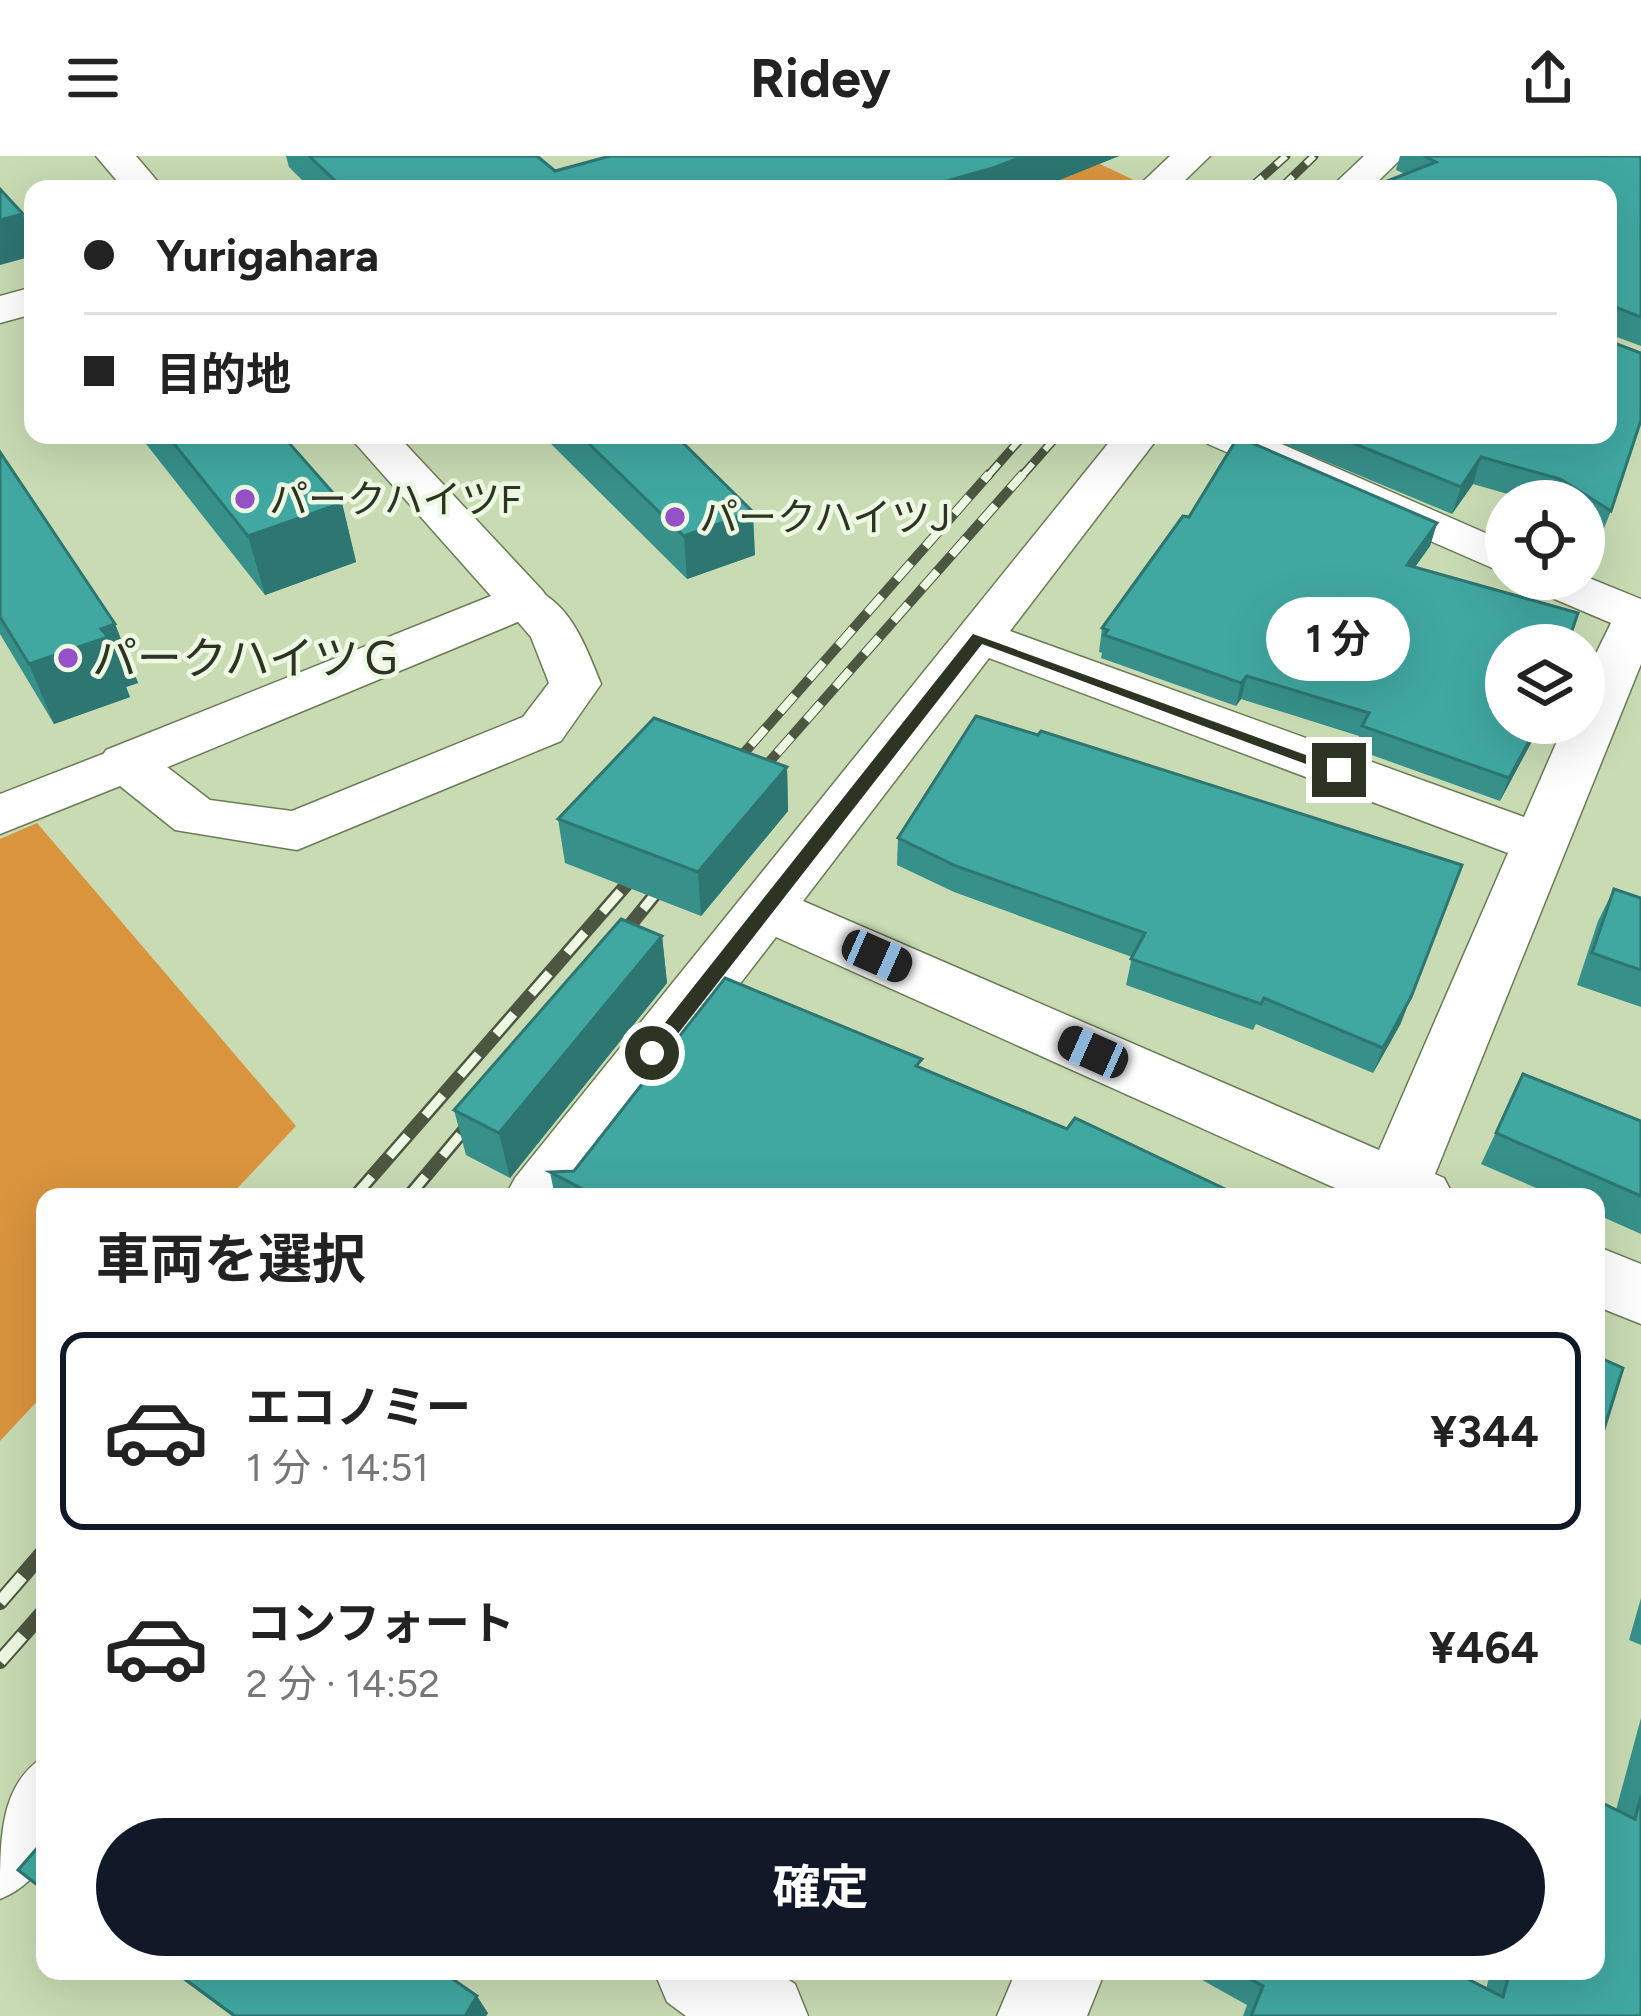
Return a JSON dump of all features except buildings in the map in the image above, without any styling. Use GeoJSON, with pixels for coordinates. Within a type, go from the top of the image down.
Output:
{"type":"FeatureCollection","features":[{"type":"Feature","properties":{"kind":"street"},"geometry":{"type":"LineString","coordinates":[[115,156],[138,180]]}},
{"type":"Feature","properties":{"kind":"street"},"geometry":{"type":"LineString","coordinates":[[1358,180],[1386,156]]}},
{"type":"Feature","properties":{"kind":"street"},"geometry":{"type":"LineString","coordinates":[[126,763],[195,817],[297,831],[542,729],[575,685],[554,632],[379,444]]}},
{"type":"Feature","properties":{"kind":"street"},"geometry":{"type":"LineString","coordinates":[[545,1188],[1131,444]]}},
{"type":"Feature","properties":{"kind":"street"},"geometry":{"type":"LineString","coordinates":[[1244,444],[1485,551]]}},
{"type":"Feature","properties":{"kind":"street"},"geometry":{"type":"LineString","coordinates":[[1405,1188],[1542,845],[1640,616],[1600,600]]}},
{"type":"Feature","properties":{"kind":"street"},"geometry":{"type":"LineString","coordinates":[[0,815],[524,601]]}},
{"type":"Feature","properties":{"kind":"street"},"geometry":{"type":"LineString","coordinates":[[979,637],[1542,845]]}},
{"type":"Feature","properties":{"kind":"street"},"geometry":{"type":"LineString","coordinates":[[766,909],[1392,1188]]}},
{"type":"Feature","properties":{"kind":"street"},"geometry":{"type":"LineString","coordinates":[[1605,1279],[1641,1295]]}},
{"type":"Feature","properties":{"kind":"street"},"geometry":{"type":"LineString","coordinates":[[0,1856],[36,1810]]}},
{"type":"Feature","properties":{"kind":"street"},"geometry":{"type":"LineString","coordinates":[[711,1980],[763,2016]]}},
{"type":"Feature","properties":{"kind":"street"},"geometry":{"type":"LineString","coordinates":[[1042,2016],[1057,1980]]}},
{"type":"Feature","properties":{"kind":"shaded area"},"geometry":{"type":"Polygon","coordinates":[[[1085,157],[1134,180],[1037,180],[1085,157]]]}},
{"type":"Feature","properties":{"kind":"shaded area"},"geometry":{"type":"Polygon","coordinates":[[[37,823],[296,1126],[237,1188],[36,1188],[36,1403],[0,1441],[0,839],[37,823]]]}},
{"type":"Feature","properties":{"kind":"railway"},"geometry":{"type":"LineString","coordinates":[[1259,180],[1286,156]]}},
{"type":"Feature","properties":{"kind":"railway"},"geometry":{"type":"LineString","coordinates":[[1289,180],[1314,156]]}},
{"type":"Feature","properties":{"kind":"railway"},"geometry":{"type":"LineString","coordinates":[[987,477],[1016,444]]}},
{"type":"Feature","properties":{"kind":"railway"},"geometry":{"type":"LineString","coordinates":[[1021,477],[1050,444]]}},
{"type":"Feature","properties":{"kind":"railway"},"geometry":{"type":"LineString","coordinates":[[722,778],[989,474]]}},
{"type":"Feature","properties":{"kind":"railway"},"geometry":{"type":"LineString","coordinates":[[748,786],[1023,474]]}},
{"type":"Feature","properties":{"kind":"railway"},"geometry":{"type":"LineString","coordinates":[[632,879],[646,863]]}},
{"type":"Feature","properties":{"kind":"railway"},"geometry":{"type":"LineString","coordinates":[[667,879],[673,872]]}},
{"type":"Feature","properties":{"kind":"railway"},"geometry":{"type":"LineString","coordinates":[[362,1188],[634,876]]}},
{"type":"Feature","properties":{"kind":"railway"},"geometry":{"type":"LineString","coordinates":[[609,951],[670,876]]}},
{"type":"Feature","properties":{"kind":"railway"},"geometry":{"type":"LineString","coordinates":[[416,1188],[481,1110]]}},
{"type":"Feature","properties":{"kind":"railway"},"geometry":{"type":"LineString","coordinates":[[0,1602],[36,1560]]}},
{"type":"Feature","properties":{"kind":"railway"},"geometry":{"type":"LineString","coordinates":[[0,1661],[36,1620]]}},
{"type":"Feature","properties":{"kind":"place","name":"パークハイツF"},"geometry":{"type":"Point","coordinates":[245,499]}},
{"type":"Feature","properties":{"kind":"place","name":"パークハイツJ"},"geometry":{"type":"Point","coordinates":[675,517]}},
{"type":"Feature","properties":{"kind":"place","name":"パークハイツＧ"},"geometry":{"type":"Point","coordinates":[68,658]}},
{"type":"Feature","properties":{"kind":"route"},"geometry":{"type":"LineString","coordinates":[[652,1053],[979,637],[1339,770]]}}]}
